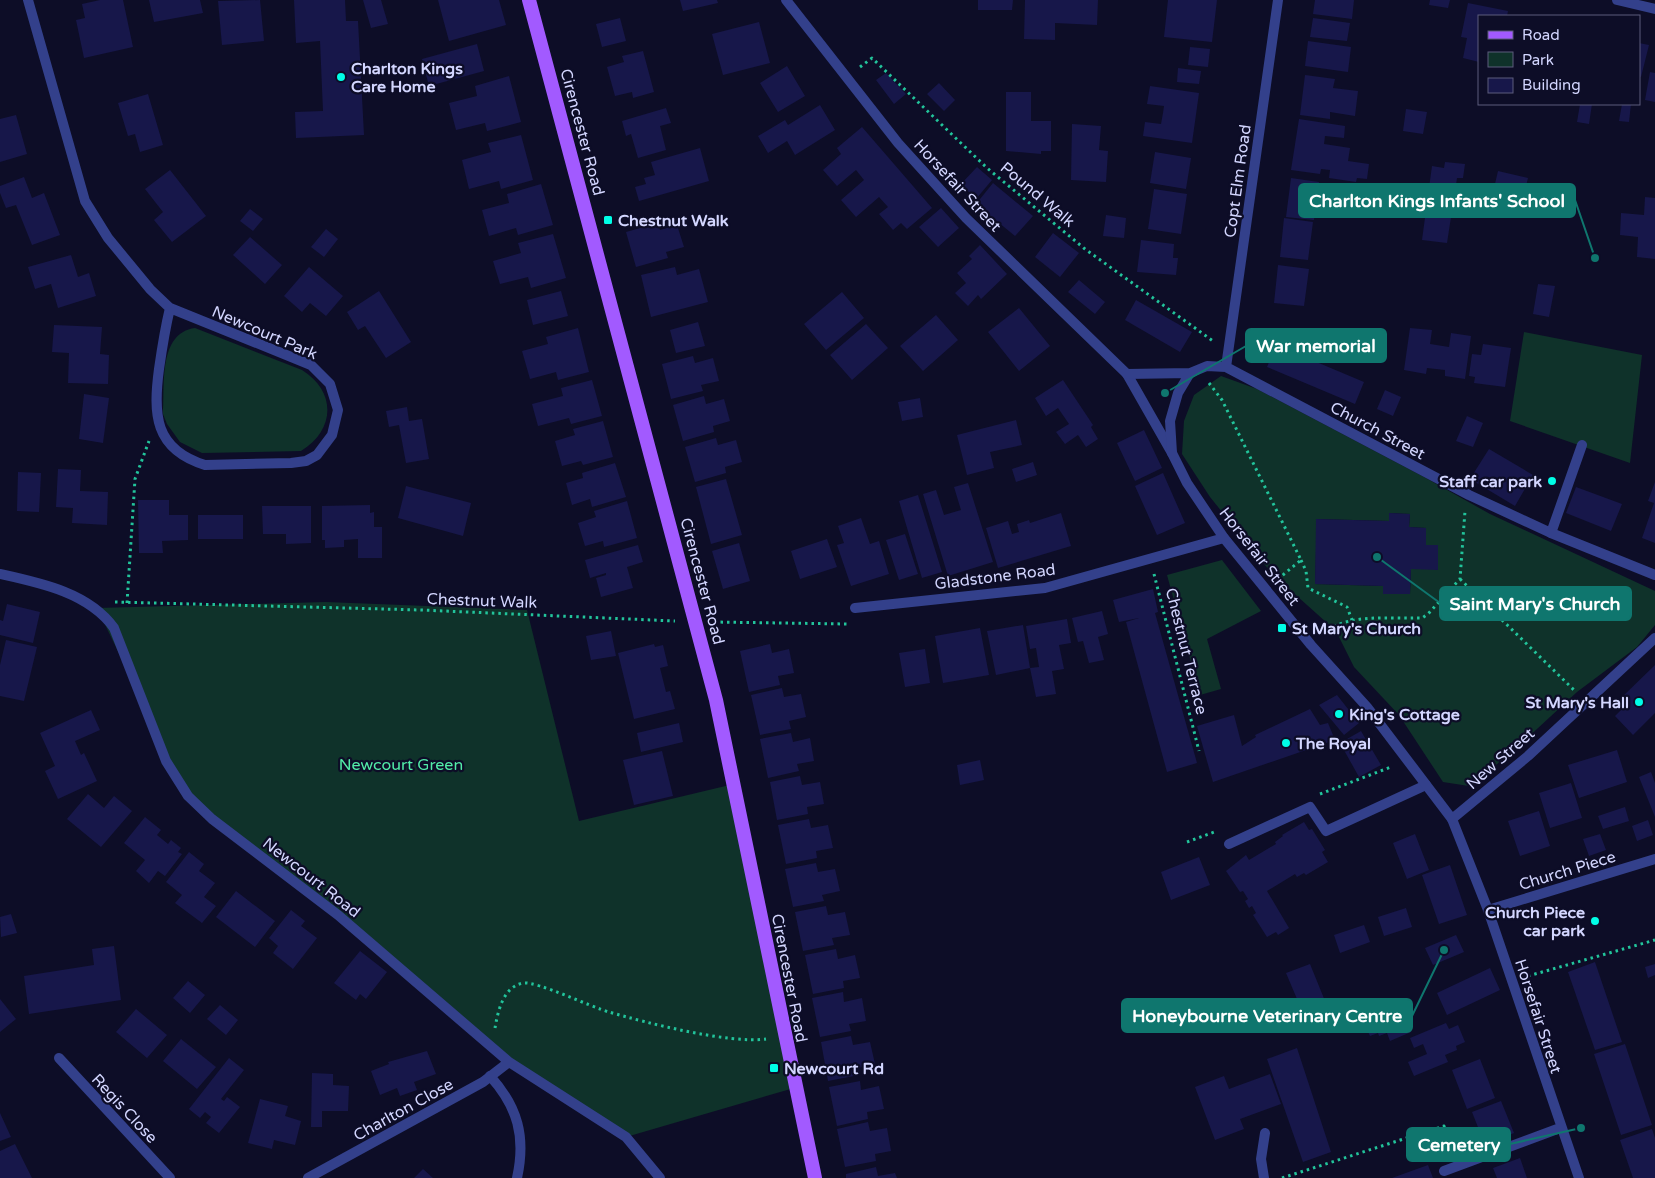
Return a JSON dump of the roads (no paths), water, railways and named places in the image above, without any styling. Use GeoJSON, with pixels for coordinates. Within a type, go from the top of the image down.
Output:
{"type":"FeatureCollection","features":[{"type":"Feature","properties":{"kind":"main road","name":"Cirencester Road"},"geometry":{"type":"LineString","coordinates":[[529,0],[696,622],[734,784],[784,1037],[815,1178]]}},
{"type":"Feature","properties":{"kind":"street","name":"Newcourt Park"},"geometry":{"type":"LineString","coordinates":[[28,0],[85,201],[108,238],[150,289],[170,308],[311,365],[330,384],[338,410],[337,423],[326,446],[306,461],[205,465],[192,461],[174,447],[166,438],[157,418],[155,400],[163,336],[170,308]]}},
{"type":"Feature","properties":{"kind":"street","name":"Horsefair Street"},"geometry":{"type":"LineString","coordinates":[[786,0],[898,143],[966,218],[1127,374],[1187,483],[1224,538],[1311,644],[1367,707],[1452,819],[1488,910],[1560,1128],[1579,1178]]}},
{"type":"Feature","properties":{"kind":"street","name":"Copt Elm Road"},"geometry":{"type":"LineString","coordinates":[[1226,367],[1278,0]]}},
{"type":"Feature","properties":{"kind":"street"},"geometry":{"type":"LineString","coordinates":[[1617,0],[1655,10]]}},
{"type":"Feature","properties":{"kind":"street"},"geometry":{"type":"LineString","coordinates":[[1127,374],[1194,371],[1207,366],[1226,367]]}},
{"type":"Feature","properties":{"kind":"street","name":"Church Street"},"geometry":{"type":"LineString","coordinates":[[1226,367],[1470,495],[1551,533],[1655,575]]}},
{"type":"Feature","properties":{"kind":"street","name":"Horsefair Street"},"geometry":{"type":"LineString","coordinates":[[1172,453],[1170,420],[1178,393],[1194,371]]}},
{"type":"Feature","properties":{"kind":"street"},"geometry":{"type":"LineString","coordinates":[[1551,533],[1582,445]]}},
{"type":"Feature","properties":{"kind":"street","name":"Gladstone Road"},"geometry":{"type":"LineString","coordinates":[[855,608],[1045,588],[1224,538]]}},
{"type":"Feature","properties":{"kind":"street","name":"Newcourt Road"},"geometry":{"type":"LineString","coordinates":[[0,574],[54,589],[86,602],[101,611],[114,628],[166,761],[188,796],[212,819],[338,915],[509,1062],[626,1137],[660,1178]]}},
{"type":"Feature","properties":{"kind":"street","name":"New Street"},"geometry":{"type":"LineString","coordinates":[[1452,819],[1528,756],[1655,638]]}},
{"type":"Feature","properties":{"kind":"street"},"geometry":{"type":"LineString","coordinates":[[1229,844],[1310,807],[1326,831],[1426,785]]}},
{"type":"Feature","properties":{"kind":"street","name":"Church Piece"},"geometry":{"type":"LineString","coordinates":[[1488,910],[1655,859]]}},
{"type":"Feature","properties":{"kind":"street","name":"Regis Close"},"geometry":{"type":"LineString","coordinates":[[59,1058],[170,1178]]}},
{"type":"Feature","properties":{"kind":"street","name":"Charlton Close"},"geometry":{"type":"LineString","coordinates":[[308,1178],[490,1076],[509,1062]]}},
{"type":"Feature","properties":{"kind":"street"},"geometry":{"type":"LineString","coordinates":[[490,1076],[512,1106],[520,1135],[522,1157],[517,1178]]}},
{"type":"Feature","properties":{"kind":"street"},"geometry":{"type":"LineString","coordinates":[[1444,1171],[1560,1128]]}},
{"type":"Feature","properties":{"kind":"street"},"geometry":{"type":"LineString","coordinates":[[1264,1178],[1261,1159],[1265,1133]]}},
{"type":"Feature","properties":{"kind":"place","name":"Charlton Kings Care Home"},"geometry":{"type":"Point","coordinates":[341,77]}},
{"type":"Feature","properties":{"kind":"place","name":"Chestnut Walk"},"geometry":{"type":"Point","coordinates":[608,220]}},
{"type":"Feature","properties":{"kind":"place","name":"Charlton Kings Infants' School"},"geometry":{"type":"Point","coordinates":[1595,258]}},
{"type":"Feature","properties":{"kind":"place","name":"War memorial"},"geometry":{"type":"Point","coordinates":[1165,393]}},
{"type":"Feature","properties":{"kind":"place","name":"Staff car park"},"geometry":{"type":"Point","coordinates":[1552,481]}},
{"type":"Feature","properties":{"kind":"place","name":"Saint Mary's Church"},"geometry":{"type":"Point","coordinates":[1377,557]}},
{"type":"Feature","properties":{"kind":"place","name":"St Mary's Church"},"geometry":{"type":"Point","coordinates":[1282,628]}},
{"type":"Feature","properties":{"kind":"place","name":"St Mary's Hall"},"geometry":{"type":"Point","coordinates":[1639,702]}},
{"type":"Feature","properties":{"kind":"place","name":"King's Cottage"},"geometry":{"type":"Point","coordinates":[1339,714]}},
{"type":"Feature","properties":{"kind":"place","name":"The Royal"},"geometry":{"type":"Point","coordinates":[1286,743]}},
{"type":"Feature","properties":{"kind":"place","name":"Church Piece car park"},"geometry":{"type":"Point","coordinates":[1595,921]}},
{"type":"Feature","properties":{"kind":"place","name":"Honeybourne Veterinary Centre"},"geometry":{"type":"Point","coordinates":[1444,950]}},
{"type":"Feature","properties":{"kind":"place","name":"Newcourt Rd"},"geometry":{"type":"Point","coordinates":[774,1068]}},
{"type":"Feature","properties":{"kind":"place","name":"Cemetery"},"geometry":{"type":"Point","coordinates":[1581,1128]}},
{"type":"Feature","properties":{"kind":"park label","name":"Newcourt Green"},"geometry":{"type":"Point","coordinates":[401,764]}}]}
